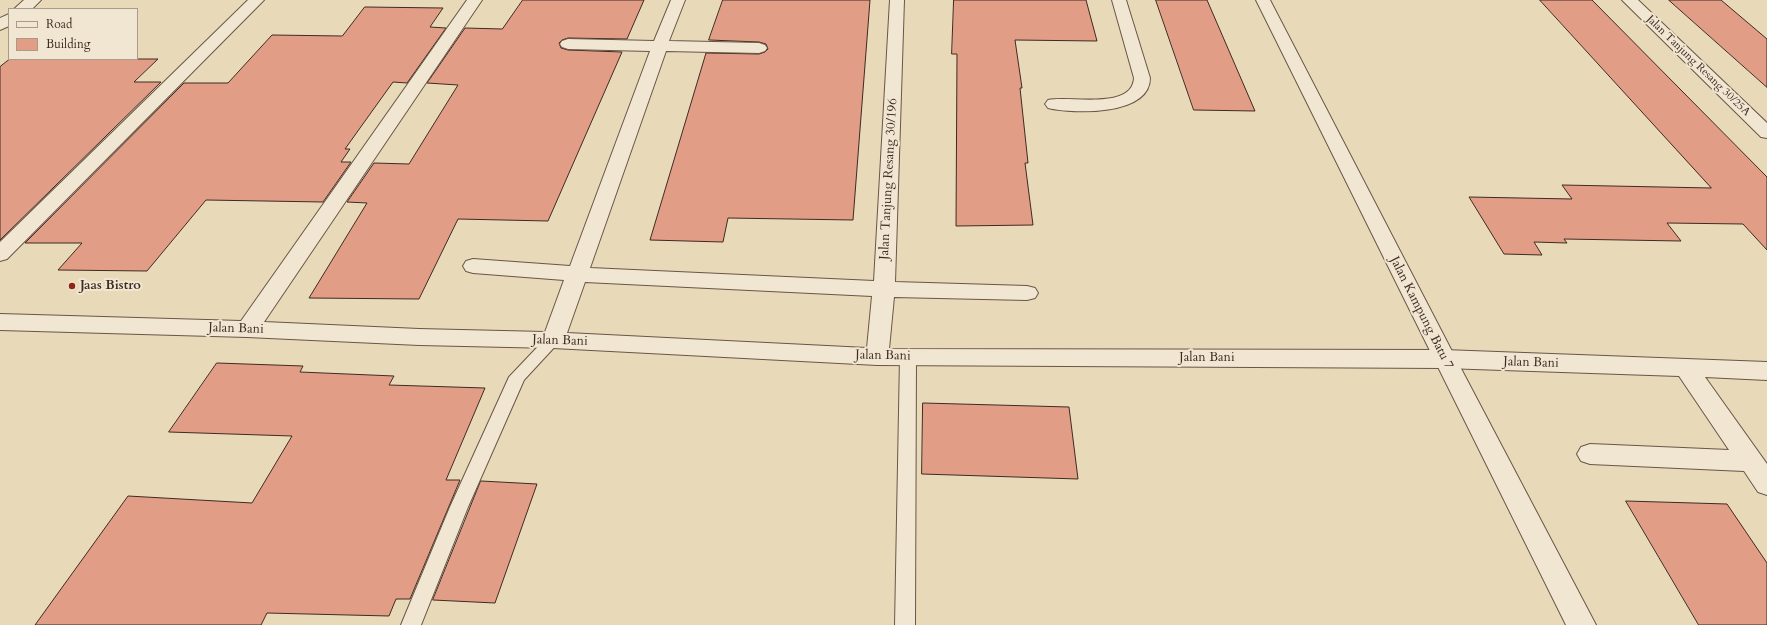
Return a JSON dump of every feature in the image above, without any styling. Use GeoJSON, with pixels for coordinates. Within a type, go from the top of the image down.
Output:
{"type":"FeatureCollection","features":[{"type":"Feature","properties":{"kind":"street"},"geometry":{"type":"LineString","coordinates":[[23,8],[34,0]]}},
{"type":"Feature","properties":{"kind":"street"},"geometry":{"type":"LineString","coordinates":[[0,254],[257,0]]}},
{"type":"Feature","properties":{"kind":"street"},"geometry":{"type":"LineString","coordinates":[[247,329],[475,0]]}},
{"type":"Feature","properties":{"kind":"street"},"geometry":{"type":"LineString","coordinates":[[553,340],[578,275],[659,46],[678,0]]}},
{"type":"Feature","properties":{"kind":"street","name":"Jalan Tanjung Resang 30/196"},"geometry":{"type":"LineString","coordinates":[[877,357],[884,289],[897,0]]}},
{"type":"Feature","properties":{"kind":"street"},"geometry":{"type":"LineString","coordinates":[[1054,104],[1112,105],[1132,96],[1140,88],[1142,78],[1119,0]]}},
{"type":"Feature","properties":{"kind":"street","name":"Jalan Kampung Batu 7"},"geometry":{"type":"LineString","coordinates":[[1263,0],[1444,359],[1581,625]]}},
{"type":"Feature","properties":{"kind":"street","name":"Jalan Tanjung Resang 30/25A"},"geometry":{"type":"LineString","coordinates":[[1629,0],[1767,132]]}},
{"type":"Feature","properties":{"kind":"street"},"geometry":{"type":"LineString","coordinates":[[568,44],[759,48]]}},
{"type":"Feature","properties":{"kind":"street"},"geometry":{"type":"LineString","coordinates":[[473,266],[578,275],[884,289],[1027,293]]}},
{"type":"Feature","properties":{"kind":"street","name":"Jalan Bani"},"geometry":{"type":"LineString","coordinates":[[0,322],[247,329],[420,337],[553,340],[877,357],[1444,359],[1767,371]]}},
{"type":"Feature","properties":{"kind":"street"},"geometry":{"type":"LineString","coordinates":[[1686,369],[1767,484]]}},
{"type":"Feature","properties":{"kind":"street"},"geometry":{"type":"LineString","coordinates":[[1590,454],[1750,461]]}},
{"type":"Feature","properties":{"kind":"lane"},"geometry":{"type":"LineString","coordinates":[[412,625],[459,507],[518,377],[553,340]]}},
{"type":"Feature","properties":{"kind":"lane"},"geometry":{"type":"LineString","coordinates":[[905,625],[908,357]]}},
{"type":"Feature","properties":{"kind":"building"},"geometry":{"type":"Polygon","coordinates":[[[523,0],[644,0],[627,39],[568,38],[559,43],[561,48],[568,50],[622,52],[548,221],[458,219],[419,299],[309,298],[367,203],[347,202],[374,163],[409,164],[458,85],[427,83],[465,28],[502,29],[523,0]]]}},
{"type":"Feature","properties":{"kind":"building"},"geometry":{"type":"Polygon","coordinates":[[[723,0],[870,0],[853,220],[728,218],[723,242],[650,240],[706,53],[759,54],[768,49],[766,44],[759,42],[709,40],[723,0]]]}},
{"type":"Feature","properties":{"kind":"building"},"geometry":{"type":"Polygon","coordinates":[[[954,0],[1086,0],[1097,41],[1015,40],[1022,88],[1020,88],[1028,163],[1025,163],[1033,225],[956,226],[957,54],[952,54],[954,0]]]}},
{"type":"Feature","properties":{"kind":"building"},"geometry":{"type":"Polygon","coordinates":[[[1156,0],[1207,0],[1255,111],[1194,110],[1156,0]]]}},
{"type":"Feature","properties":{"kind":"building"},"geometry":{"type":"Polygon","coordinates":[[[1540,0],[1592,0],[1767,177],[1767,250],[1743,224],[1667,223],[1681,241],[1564,239],[1567,243],[1534,242],[1542,255],[1504,254],[1469,197],[1572,199],[1562,185],[1711,188],[1540,0]]]}},
{"type":"Feature","properties":{"kind":"building"},"geometry":{"type":"Polygon","coordinates":[[[1669,0],[1721,0],[1767,39],[1767,87],[1669,0]]]}},
{"type":"Feature","properties":{"kind":"building"},"geometry":{"type":"Polygon","coordinates":[[[365,7],[443,8],[430,27],[446,28],[407,83],[393,82],[345,149],[350,149],[341,162],[351,162],[323,202],[206,200],[147,271],[58,270],[82,243],[25,243],[184,83],[228,83],[272,35],[342,36],[365,7]]]}},
{"type":"Feature","properties":{"kind":"building"},"geometry":{"type":"Polygon","coordinates":[[[158,59],[134,82],[161,82],[0,240],[0,67],[9,60],[158,59]]]}},
{"type":"Feature","properties":{"kind":"building"},"geometry":{"type":"Polygon","coordinates":[[[217,363],[303,366],[300,372],[394,376],[389,385],[485,388],[446,480],[460,480],[410,599],[396,599],[389,616],[267,613],[261,625],[35,625],[128,496],[252,503],[292,436],[169,432],[217,363]]]}},
{"type":"Feature","properties":{"kind":"building"},"geometry":{"type":"Polygon","coordinates":[[[923,403],[1069,407],[1078,479],[922,474],[923,403]]]}},
{"type":"Feature","properties":{"kind":"building"},"geometry":{"type":"Polygon","coordinates":[[[481,481],[537,484],[495,603],[433,600],[481,481]]]}},
{"type":"Feature","properties":{"kind":"building"},"geometry":{"type":"Polygon","coordinates":[[[1626,501],[1727,504],[1767,563],[1767,625],[1699,625],[1626,501]]]}},
{"type":"Feature","properties":{"kind":"place","name":"Jaas Bistro"},"geometry":{"type":"Point","coordinates":[72,286]}}]}
